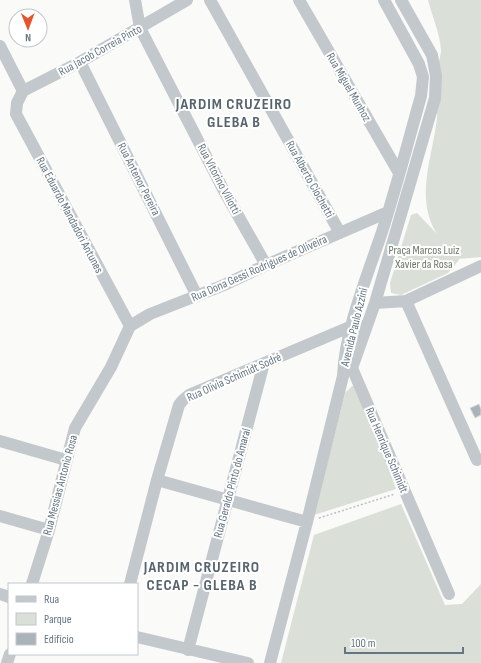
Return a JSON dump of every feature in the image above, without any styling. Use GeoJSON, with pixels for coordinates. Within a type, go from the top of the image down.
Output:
{"type":"FeatureCollection","features":[{"type":"Feature","properties":{"kind":"street","name":"Rua Vitorino Viliotti"},"geometry":{"type":"LineString","coordinates":[[135,0],[140,28],[220,182],[266,265]]}},
{"type":"Feature","properties":{"kind":"street","name":"Rua Jacob Correia Pinto"},"geometry":{"type":"LineString","coordinates":[[23,91],[80,62],[187,0]]}},
{"type":"Feature","properties":{"kind":"street","name":"Rua Alberto Ciochetti"},"geometry":{"type":"LineString","coordinates":[[210,0],[340,233]]}},
{"type":"Feature","properties":{"kind":"street","name":"Rua Miguel Munhoz"},"geometry":{"type":"LineString","coordinates":[[299,0],[399,174]]}},
{"type":"Feature","properties":{"kind":"street","name":"Avenida Paulo Azzini"},"geometry":{"type":"LineString","coordinates":[[270,663],[346,369],[352,326],[388,212],[421,96],[423,77],[419,64],[384,0]]}},
{"type":"Feature","properties":{"kind":"street","name":"Avenida Paulo Azzini"},"geometry":{"type":"LineString","coordinates":[[375,303],[435,98],[436,76],[432,55],[401,0]]}},
{"type":"Feature","properties":{"kind":"street"},"geometry":{"type":"LineString","coordinates":[[0,46],[23,91]]}},
{"type":"Feature","properties":{"kind":"street","name":"Rua Antenor Pereira"},"geometry":{"type":"LineString","coordinates":[[80,62],[197,296]]}},
{"type":"Feature","properties":{"kind":"street","name":"Rua Eduardo Mandadori Antunes"},"geometry":{"type":"LineString","coordinates":[[23,91],[17,103],[16,114],[130,326]]}},
{"type":"Feature","properties":{"kind":"street","name":"Rua Dona Gessi Rodrigues de Oliveira"},"geometry":{"type":"LineString","coordinates":[[130,326],[150,314],[224,285],[388,212]]}},
{"type":"Feature","properties":{"kind":"street"},"geometry":{"type":"LineString","coordinates":[[375,303],[406,301],[481,266]]}},
{"type":"Feature","properties":{"kind":"street"},"geometry":{"type":"LineString","coordinates":[[346,369],[369,321],[375,303],[373,297],[368,294],[362,296],[359,300]]}},
{"type":"Feature","properties":{"kind":"street"},"geometry":{"type":"LineString","coordinates":[[406,301],[477,460]]}},
{"type":"Feature","properties":{"kind":"street","name":"Rua Olivia Schimidt Sodré"},"geometry":{"type":"LineString","coordinates":[[130,583],[157,480],[179,405],[183,400],[189,395],[264,363],[352,326],[369,321]]}},
{"type":"Feature","properties":{"kind":"street","name":"Rua Messias Antonio Rosa"},"geometry":{"type":"LineString","coordinates":[[32,583],[49,530],[75,428],[112,367],[130,326]]}},
{"type":"Feature","properties":{"kind":"street","name":"Rua Geraldo Pinto do Amaral"},"geometry":{"type":"LineString","coordinates":[[188,650],[264,363]]}},
{"type":"Feature","properties":{"kind":"street","name":"Rua Henrique Schimidt"},"geometry":{"type":"LineString","coordinates":[[346,369],[405,491],[449,594]]}},
{"type":"Feature","properties":{"kind":"street"},"geometry":{"type":"LineString","coordinates":[[0,441],[66,460]]}},
{"type":"Feature","properties":{"kind":"street"},"geometry":{"type":"LineString","coordinates":[[157,480],[307,522]]}},
{"type":"Feature","properties":{"kind":"street"},"geometry":{"type":"LineString","coordinates":[[0,516],[49,530]]}},
{"type":"Feature","properties":{"kind":"street"},"geometry":{"type":"LineString","coordinates":[[138,637],[248,663]]}},
{"type":"Feature","properties":{"kind":"path"},"geometry":{"type":"LineString","coordinates":[[307,522],[405,491]]}},
{"type":"Feature","properties":{"kind":"green space","name":"Praça Marcos Luiz Xavier da Rosa"},"geometry":{"type":"Polygon","coordinates":[[[428,0],[481,0],[481,257],[458,259],[459,260],[448,273],[401,295],[391,293],[390,283],[411,215],[417,213],[437,234],[430,220],[426,191],[429,162],[437,118],[433,82],[441,50],[438,31],[428,0]]]}},
{"type":"Feature","properties":{"kind":"green space"},"geometry":{"type":"Polygon","coordinates":[[[352,386],[359,386],[396,489],[314,515],[345,393],[352,386]]]}},
{"type":"Feature","properties":{"kind":"green space"},"geometry":{"type":"Polygon","coordinates":[[[401,504],[445,605],[462,604],[481,584],[481,663],[281,663],[314,535],[401,504]]]}},
{"type":"Feature","properties":{"kind":"building"},"geometry":{"type":"Polygon","coordinates":[[[479,404],[481,415],[475,418],[470,408],[479,404]]]}},
{"type":"Feature","properties":{"kind":"district","name":"JARDIM CRUZEIRO GLEBA B"},"geometry":{"type":"Point","coordinates":[234,112]}},
{"type":"Feature","properties":{"kind":"district","name":"JARDIM CRUZEIRO CECAP - GLEBA B"},"geometry":{"type":"Point","coordinates":[202,575]}}]}
